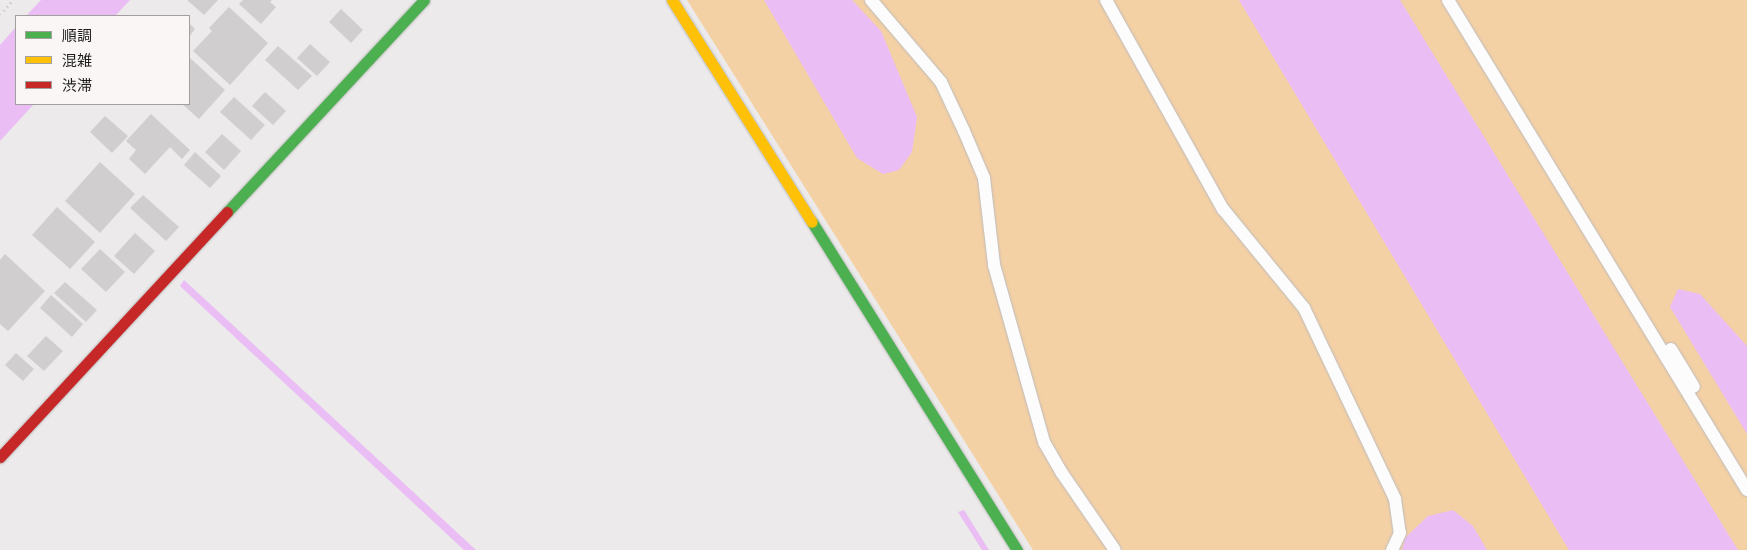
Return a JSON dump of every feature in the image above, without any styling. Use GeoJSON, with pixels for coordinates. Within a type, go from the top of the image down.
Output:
{"type":"FeatureCollection","features":[{"type":"Feature","properties":{"kind":"street"},"geometry":{"type":"LineString","coordinates":[[0,457],[424,0]]}},
{"type":"Feature","properties":{"kind":"street"},"geometry":{"type":"LineString","coordinates":[[672,0],[1017,550]]}},
{"type":"Feature","properties":{"kind":"lane"},"geometry":{"type":"LineString","coordinates":[[871,0],[941,82],[964,130],[984,178],[994,265],[1044,442],[1115,550]]}},
{"type":"Feature","properties":{"kind":"lane"},"geometry":{"type":"LineString","coordinates":[[1106,0],[1223,209],[1304,308],[1395,500],[1400,533],[1392,550]]}},
{"type":"Feature","properties":{"kind":"lane"},"geometry":{"type":"LineString","coordinates":[[1448,0],[1747,490]]}},
{"type":"Feature","properties":{"kind":"lane"},"geometry":{"type":"LineString","coordinates":[[1458,0],[1736,456],[1737,473]]}},
{"type":"Feature","properties":{"kind":"path"},"geometry":{"type":"LineString","coordinates":[[0,14],[13,0]]}},
{"type":"Feature","properties":{"kind":"shaded area"},"geometry":{"type":"Polygon","coordinates":[[[41,0],[130,0],[116,15],[27,15],[41,0]]]}},
{"type":"Feature","properties":{"kind":"shaded area"},"geometry":{"type":"Polygon","coordinates":[[[687,0],[1747,0],[1747,550],[1033,550],[687,0]]]}},
{"type":"Feature","properties":{"kind":"shaded area"},"geometry":{"type":"Polygon","coordinates":[[[764,0],[852,0],[881,31],[917,117],[912,152],[899,170],[883,174],[857,158],[764,0]]]}},
{"type":"Feature","properties":{"kind":"shaded area"},"geometry":{"type":"Polygon","coordinates":[[[1239,0],[1400,0],[1738,550],[1569,550],[1239,0]]]}},
{"type":"Feature","properties":{"kind":"shaded area"},"geometry":{"type":"Polygon","coordinates":[[[15,28],[15,105],[33,105],[0,141],[0,45],[15,28]]]}},
{"type":"Feature","properties":{"kind":"shaded area"},"geometry":{"type":"Polygon","coordinates":[[[184,280],[476,550],[464,550],[180,286],[184,280]]]}},
{"type":"Feature","properties":{"kind":"shaded area"},"geometry":{"type":"Polygon","coordinates":[[[1678,289],[1700,294],[1747,346],[1747,434],[1670,307],[1678,289]]]}},
{"type":"Feature","properties":{"kind":"shaded area"},"geometry":{"type":"Polygon","coordinates":[[[964,510],[989,550],[982,550],[958,512],[964,510]]]}},
{"type":"Feature","properties":{"kind":"shaded area"},"geometry":{"type":"Polygon","coordinates":[[[1453,510],[1473,526],[1487,550],[1402,550],[1405,538],[1428,516],[1453,510]]]}},
{"type":"Feature","properties":{"kind":"building"},"geometry":{"type":"Polygon","coordinates":[[[187,0],[218,0],[204,15],[187,0]]]}},
{"type":"Feature","properties":{"kind":"building"},"geometry":{"type":"Polygon","coordinates":[[[243,0],[272,0],[270,2],[276,7],[261,24],[239,4],[243,0]]]}},
{"type":"Feature","properties":{"kind":"building"},"geometry":{"type":"Polygon","coordinates":[[[229,7],[268,43],[230,85],[193,51],[212,31],[209,28],[229,7]]]}},
{"type":"Feature","properties":{"kind":"building"},"geometry":{"type":"Polygon","coordinates":[[[341,9],[363,30],[351,43],[329,22],[341,9]]]}},
{"type":"Feature","properties":{"kind":"building"},"geometry":{"type":"Polygon","coordinates":[[[190,24],[195,29],[190,36],[190,24]]]}},
{"type":"Feature","properties":{"kind":"building"},"geometry":{"type":"Polygon","coordinates":[[[310,44],[330,62],[317,76],[297,58],[310,44]]]}},
{"type":"Feature","properties":{"kind":"building"},"geometry":{"type":"Polygon","coordinates":[[[278,46],[312,76],[298,90],[265,60],[278,46]]]}},
{"type":"Feature","properties":{"kind":"building"},"geometry":{"type":"Polygon","coordinates":[[[190,58],[225,90],[199,119],[183,105],[190,105],[190,58]]]}},
{"type":"Feature","properties":{"kind":"building"},"geometry":{"type":"Polygon","coordinates":[[[265,92],[286,111],[273,125],[252,106],[265,92]]]}},
{"type":"Feature","properties":{"kind":"building"},"geometry":{"type":"Polygon","coordinates":[[[234,97],[265,125],[251,140],[220,112],[234,97]]]}},
{"type":"Feature","properties":{"kind":"building"},"geometry":{"type":"Polygon","coordinates":[[[151,114],[190,150],[182,159],[170,147],[145,174],[129,159],[136,150],[126,141],[151,114]]]}},
{"type":"Feature","properties":{"kind":"building"},"geometry":{"type":"Polygon","coordinates":[[[105,116],[128,136],[112,153],[90,132],[105,116]]]}},
{"type":"Feature","properties":{"kind":"building"},"geometry":{"type":"Polygon","coordinates":[[[222,134],[241,151],[224,170],[205,152],[222,134]]]}},
{"type":"Feature","properties":{"kind":"building"},"geometry":{"type":"Polygon","coordinates":[[[195,152],[221,176],[210,188],[184,165],[195,152]]]}},
{"type":"Feature","properties":{"kind":"building"},"geometry":{"type":"Polygon","coordinates":[[[100,162],[135,194],[100,233],[65,201],[100,162]]]}},
{"type":"Feature","properties":{"kind":"building"},"geometry":{"type":"Polygon","coordinates":[[[143,195],[179,227],[166,241],[130,208],[143,195]]]}},
{"type":"Feature","properties":{"kind":"building"},"geometry":{"type":"Polygon","coordinates":[[[57,207],[95,242],[70,269],[32,235],[57,207]]]}},
{"type":"Feature","properties":{"kind":"building"},"geometry":{"type":"Polygon","coordinates":[[[135,233],[155,251],[134,274],[114,256],[135,233]]]}},
{"type":"Feature","properties":{"kind":"building"},"geometry":{"type":"Polygon","coordinates":[[[100,249],[125,272],[106,292],[81,269],[100,249]]]}},
{"type":"Feature","properties":{"kind":"building"},"geometry":{"type":"Polygon","coordinates":[[[5,254],[45,291],[8,331],[0,324],[0,260],[5,254]]]}},
{"type":"Feature","properties":{"kind":"building"},"geometry":{"type":"Polygon","coordinates":[[[65,282],[97,310],[86,322],[54,293],[65,282]]]}},
{"type":"Feature","properties":{"kind":"building"},"geometry":{"type":"Polygon","coordinates":[[[51,295],[83,324],[72,337],[40,308],[51,295]]]}},
{"type":"Feature","properties":{"kind":"building"},"geometry":{"type":"Polygon","coordinates":[[[46,336],[63,351],[44,371],[27,356],[46,336]]]}},
{"type":"Feature","properties":{"kind":"building"},"geometry":{"type":"Polygon","coordinates":[[[16,353],[34,369],[23,381],[5,365],[16,353]]]}},
{"type":"Feature","properties":{"kind":"traffic: fast"},"geometry":{"type":"LineString","coordinates":[[227,212],[424,0]]}},
{"type":"Feature","properties":{"kind":"traffic: fast"},"geometry":{"type":"LineString","coordinates":[[812,222],[1017,550]]}},
{"type":"Feature","properties":{"kind":"traffic: slow"},"geometry":{"type":"LineString","coordinates":[[672,0],[812,222]]}},
{"type":"Feature","properties":{"kind":"traffic: jam"},"geometry":{"type":"LineString","coordinates":[[0,457],[227,212]]}}]}
